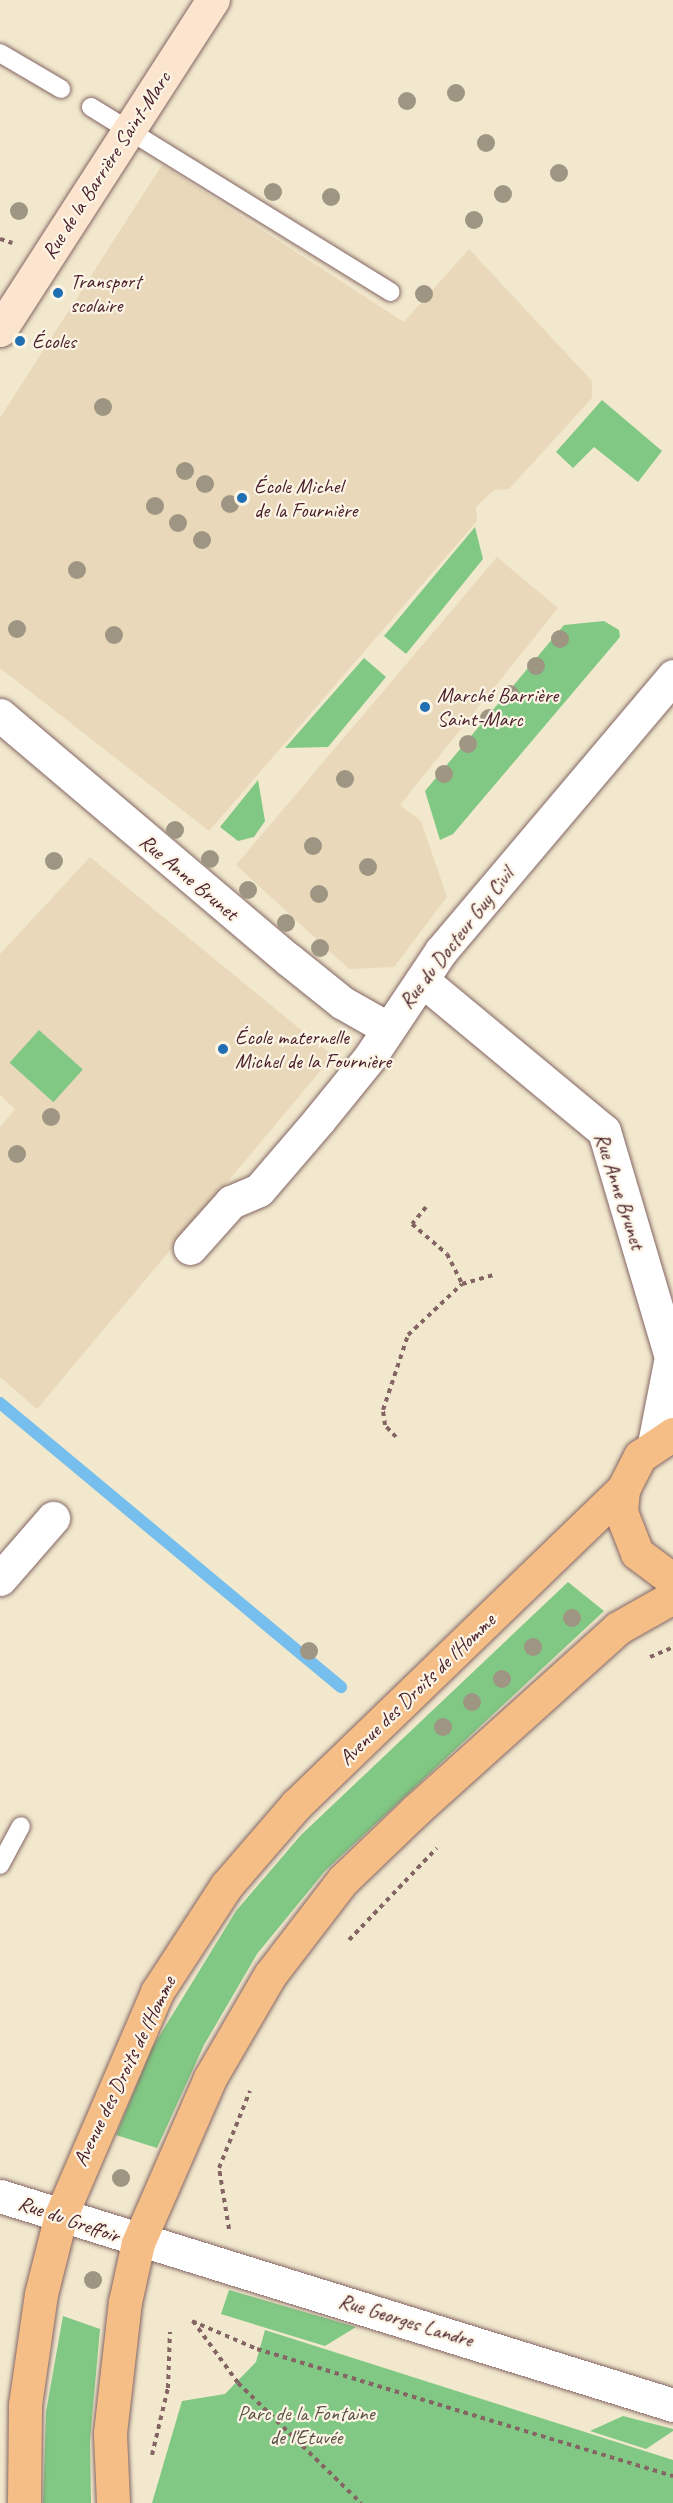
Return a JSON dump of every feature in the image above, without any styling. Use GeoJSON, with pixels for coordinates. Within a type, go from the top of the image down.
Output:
{"type":"FeatureCollection","features":[{"type":"Feature","properties":{"kind":"main road","name":"Rue de la Barrière Saint-Marc"},"geometry":{"type":"LineString","coordinates":[[0,330],[213,0]]}},
{"type":"Feature","properties":{"kind":"main road","name":"Avenue des Droits de l'Homme"},"geometry":{"type":"LineString","coordinates":[[663,1439],[640,1456],[624,1489],[621,1512],[636,1553],[673,1580]]}},
{"type":"Feature","properties":{"kind":"main road","name":"Avenue des Droits de l'Homme"},"geometry":{"type":"LineString","coordinates":[[24,2503],[25,2405],[41,2294],[61,2215],[157,1992],[226,1886],[296,1805],[624,1489]]}},
{"type":"Feature","properties":{"kind":"main road"},"geometry":{"type":"LineString","coordinates":[[113,2503],[110,2433],[125,2302],[138,2243],[210,2078],[270,1975],[343,1880],[596,1647],[673,1597]]}},
{"type":"Feature","properties":{"kind":"street","name":"Rue du Docteur Guy Civil"},"geometry":{"type":"LineString","coordinates":[[190,1248],[231,1202],[259,1190],[370,1058],[387,1028],[458,930],[673,676]]}},
{"type":"Feature","properties":{"kind":"street","name":"Rue Anne Brunet"},"geometry":{"type":"LineString","coordinates":[[0,715],[288,959],[343,1003],[387,1028]]}},
{"type":"Feature","properties":{"kind":"street","name":"Rue Anne Brunet"},"geometry":{"type":"LineString","coordinates":[[422,980],[604,1131],[671,1358],[663,1439]]}},
{"type":"Feature","properties":{"kind":"street"},"geometry":{"type":"LineString","coordinates":[[0,1579],[52,1518]]}},
{"type":"Feature","properties":{"kind":"street","name":"Rue du Greffoir"},"geometry":{"type":"LineString","coordinates":[[0,2196],[138,2243]]}},
{"type":"Feature","properties":{"kind":"street","name":"Rue Georges Landre"},"geometry":{"type":"LineString","coordinates":[[138,2243],[673,2405]]}},
{"type":"Feature","properties":{"kind":"lane"},"geometry":{"type":"LineString","coordinates":[[0,53],[61,89]]}},
{"type":"Feature","properties":{"kind":"lane"},"geometry":{"type":"LineString","coordinates":[[91,107],[391,292]]}},
{"type":"Feature","properties":{"kind":"lane"},"geometry":{"type":"LineString","coordinates":[[0,1864],[21,1826]]}},
{"type":"Feature","properties":{"kind":"path"},"geometry":{"type":"LineString","coordinates":[[426,1207],[412,1224],[447,1254],[462,1284]]}},
{"type":"Feature","properties":{"kind":"path"},"geometry":{"type":"LineString","coordinates":[[396,1437],[385,1425],[383,1410],[399,1354],[408,1335],[462,1284],[494,1275]]}},
{"type":"Feature","properties":{"kind":"path"},"geometry":{"type":"LineString","coordinates":[[644,1660],[673,1647]]}},
{"type":"Feature","properties":{"kind":"path"},"geometry":{"type":"LineString","coordinates":[[347,1942],[446,1838]]}},
{"type":"Feature","properties":{"kind":"path"},"geometry":{"type":"LineString","coordinates":[[226,2238],[231,2222],[219,2168],[252,2085]]}},
{"type":"Feature","properties":{"kind":"path"},"geometry":{"type":"LineString","coordinates":[[361,2503],[250,2396],[192,2321],[257,2349],[673,2476]]}},
{"type":"Feature","properties":{"kind":"path"},"geometry":{"type":"LineString","coordinates":[[149,2466],[168,2388],[170,2331]]}},
{"type":"Feature","properties":{"kind":"shaded area","name":"École Michel de la Fournière"},"geometry":{"type":"Polygon","coordinates":[[[162,165],[404,322],[469,249],[592,381],[592,398],[509,489],[494,490],[476,507],[477,521],[209,831],[0,668],[0,418],[162,165]]]}},
{"type":"Feature","properties":{"kind":"shaded area","name":"Marché Barrière Saint-Marc"},"geometry":{"type":"Polygon","coordinates":[[[497,557],[558,608],[400,805],[421,821],[447,897],[394,967],[349,969],[236,865],[497,557]]]}},
{"type":"Feature","properties":{"kind":"shaded area"},"geometry":{"type":"Polygon","coordinates":[[[90,857],[333,1056],[37,1409],[0,1377],[0,1127],[15,1109],[0,1095],[0,954],[90,857]]]}},
{"type":"Feature","properties":{"kind":"green space"},"geometry":{"type":"Polygon","coordinates":[[[602,400],[662,451],[638,482],[594,447],[573,468],[556,452],[602,400]]]}},
{"type":"Feature","properties":{"kind":"green space"},"geometry":{"type":"Polygon","coordinates":[[[475,527],[483,559],[406,654],[384,636],[475,527]]]}},
{"type":"Feature","properties":{"kind":"green space"},"geometry":{"type":"Polygon","coordinates":[[[604,621],[619,630],[620,637],[453,834],[440,840],[425,791],[564,625],[604,621]]]}},
{"type":"Feature","properties":{"kind":"green space"},"geometry":{"type":"Polygon","coordinates":[[[364,658],[386,677],[328,747],[285,748],[364,658]]]}},
{"type":"Feature","properties":{"kind":"green space"},"geometry":{"type":"Polygon","coordinates":[[[258,780],[265,821],[254,837],[238,841],[220,827],[258,780]]]}},
{"type":"Feature","properties":{"kind":"green space"},"geometry":{"type":"Polygon","coordinates":[[[39,1030],[83,1069],[53,1102],[10,1063],[39,1030]]]}},
{"type":"Feature","properties":{"kind":"green space"},"geometry":{"type":"Polygon","coordinates":[[[568,1582],[604,1611],[325,1871],[257,1954],[204,2045],[157,2148],[116,2135],[152,2048],[236,1911],[301,1835],[568,1582]]]}},
{"type":"Feature","properties":{"kind":"green space"},"geometry":{"type":"Polygon","coordinates":[[[229,2290],[356,2327],[325,2346],[221,2314],[229,2290]]]}},
{"type":"Feature","properties":{"kind":"green space"},"geometry":{"type":"Polygon","coordinates":[[[63,2316],[100,2329],[90,2440],[91,2503],[43,2503],[46,2412],[63,2316]]]}},
{"type":"Feature","properties":{"kind":"green space","name":"Parc de la Fontaine de l'Etuvée"},"geometry":{"type":"Polygon","coordinates":[[[265,2330],[673,2460],[673,2503],[152,2503],[182,2401],[225,2394],[256,2362],[265,2330]]]}},
{"type":"Feature","properties":{"kind":"green space"},"geometry":{"type":"Polygon","coordinates":[[[623,2416],[673,2429],[673,2431],[646,2449],[590,2431],[623,2416]]]}},
{"type":"Feature","properties":{"kind":"waterway"},"geometry":{"type":"LineString","coordinates":[[0,1403],[341,1687]]}},
{"type":"Feature","properties":{"kind":"place","name":"Transport scolaire"},"geometry":{"type":"Point","coordinates":[58,293]}},
{"type":"Feature","properties":{"kind":"place","name":"Écoles"},"geometry":{"type":"Point","coordinates":[20,341]}},
{"type":"Feature","properties":{"kind":"place","name":"École Michel de la Fournière"},"geometry":{"type":"Point","coordinates":[242,498]}},
{"type":"Feature","properties":{"kind":"place","name":"Marché Barrière Saint-Marc"},"geometry":{"type":"Point","coordinates":[425,707]}},
{"type":"Feature","properties":{"kind":"place","name":"École maternelle Michel de la Fournière"},"geometry":{"type":"Point","coordinates":[223,1049]}}]}
